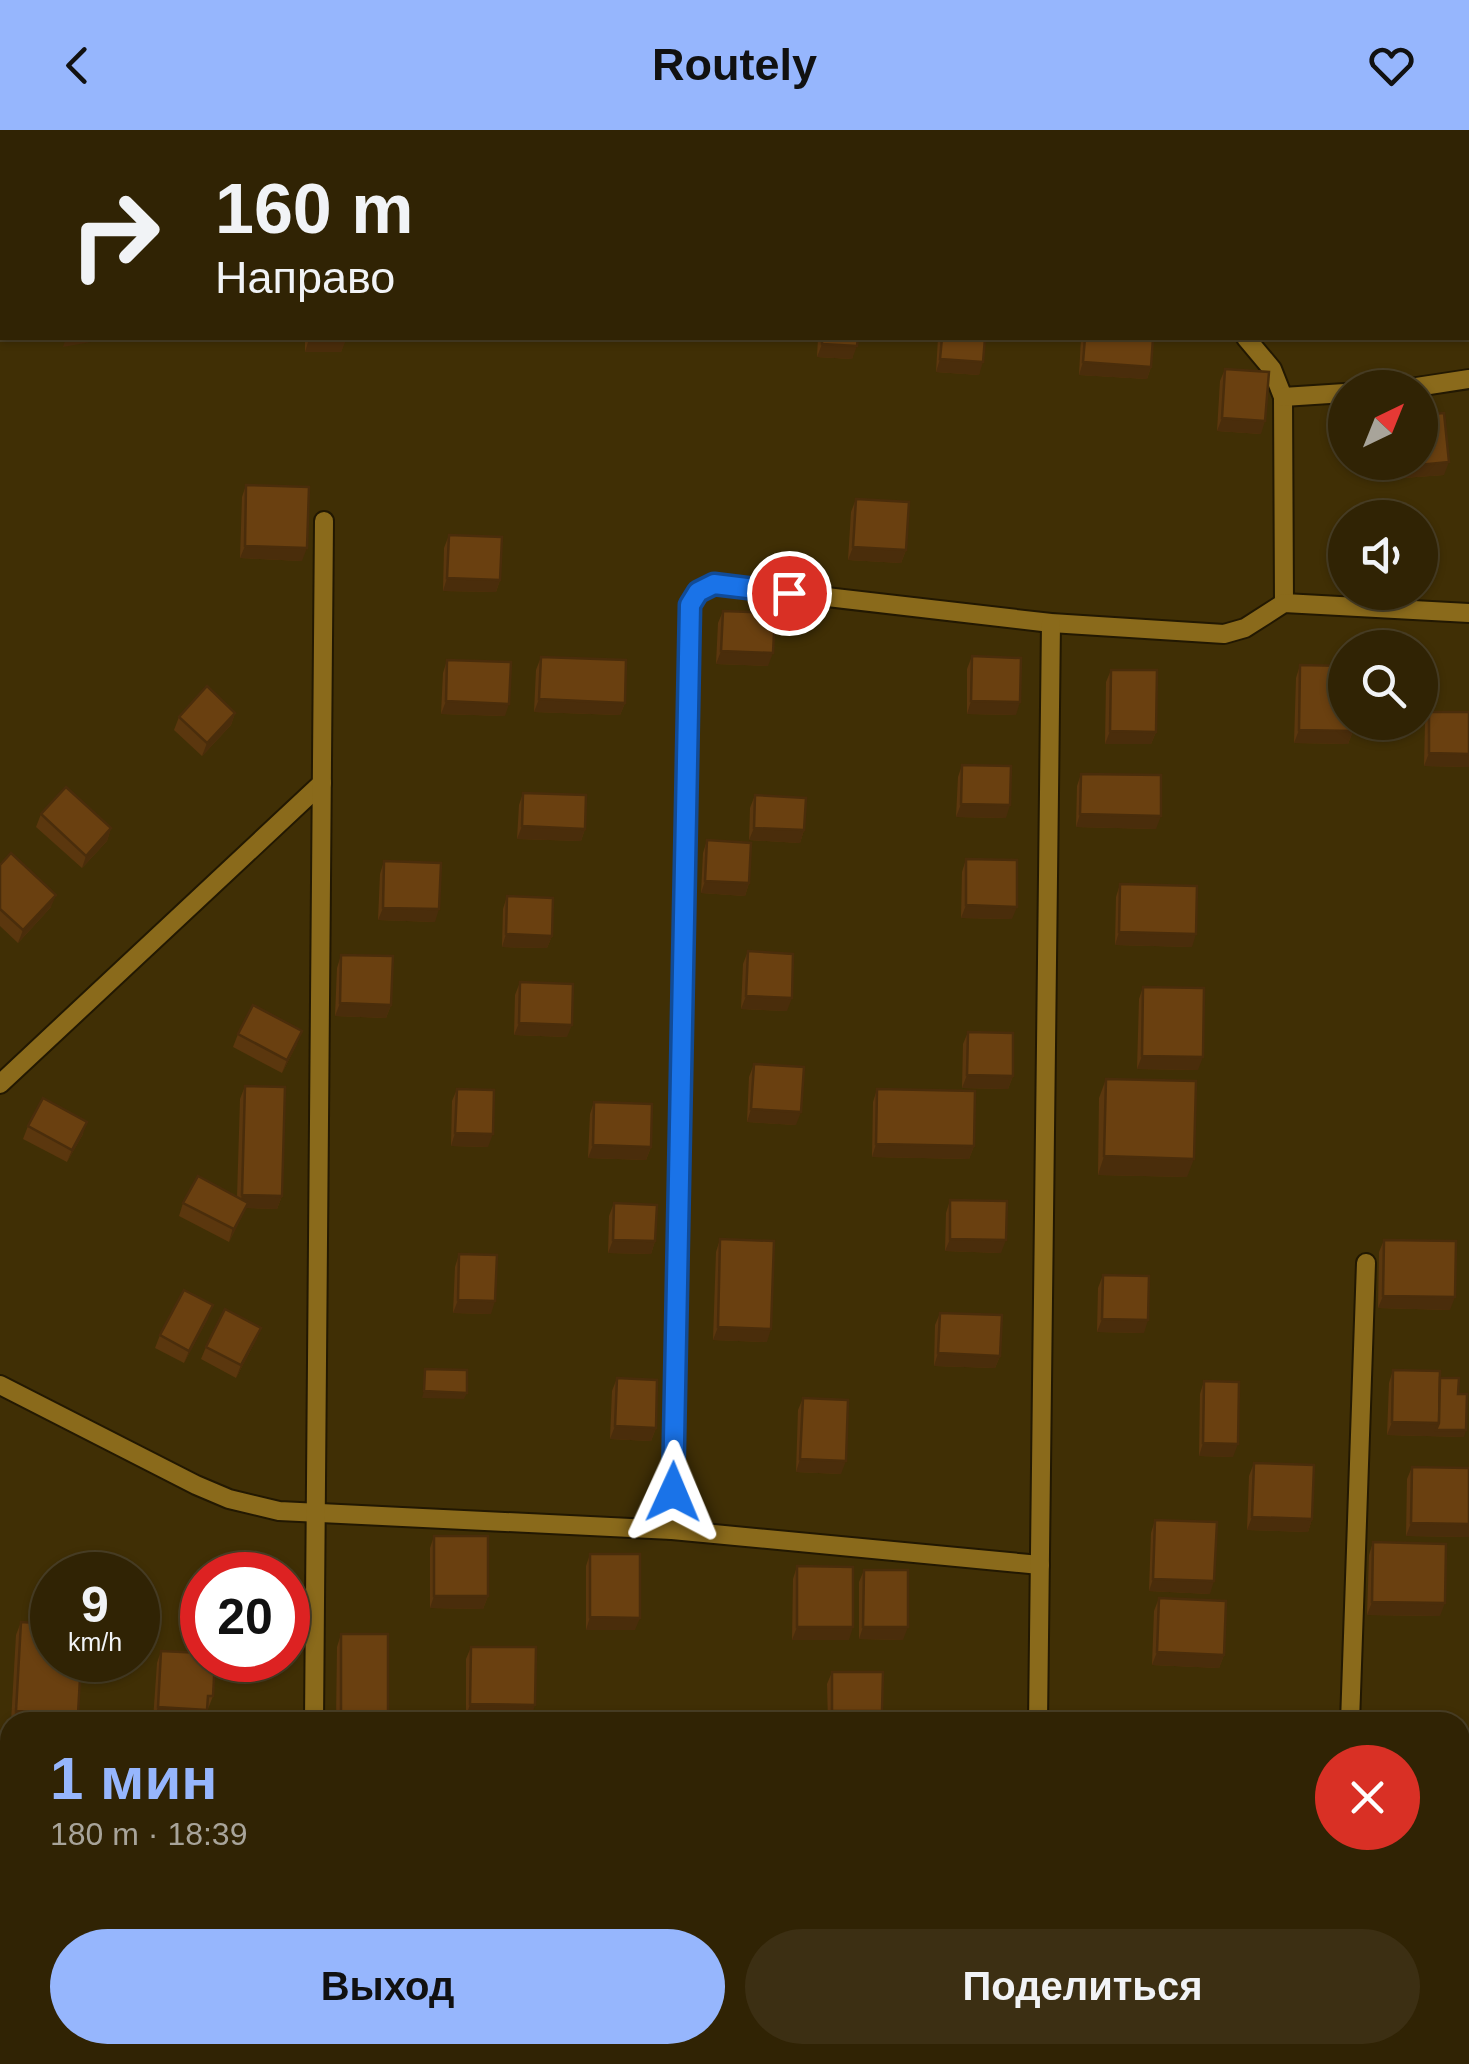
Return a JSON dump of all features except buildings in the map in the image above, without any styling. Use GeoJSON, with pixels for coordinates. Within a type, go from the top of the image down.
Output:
{"type":"FeatureCollection","features":[{"type":"Feature","properties":{"kind":"lane"},"geometry":{"type":"LineString","coordinates":[[1248,340],[1272,369],[1283,397],[1284,602]]}},
{"type":"Feature","properties":{"kind":"lane"},"geometry":{"type":"LineString","coordinates":[[1438,384],[1469,379]]}},
{"type":"Feature","properties":{"kind":"lane"},"geometry":{"type":"LineString","coordinates":[[1283,397],[1328,394]]}},
{"type":"Feature","properties":{"kind":"lane"},"geometry":{"type":"LineString","coordinates":[[314,1712],[324,521]]}},
{"type":"Feature","properties":{"kind":"lane"},"geometry":{"type":"LineString","coordinates":[[672,1530],[690,605],[698,592],[714,584],[1051,623],[1224,634],[1245,628],[1284,602],[1469,613]]}},
{"type":"Feature","properties":{"kind":"lane"},"geometry":{"type":"LineString","coordinates":[[1038,1712],[1051,623]]}},
{"type":"Feature","properties":{"kind":"lane"},"geometry":{"type":"LineString","coordinates":[[0,1084],[322,783]]}},
{"type":"Feature","properties":{"kind":"lane"},"geometry":{"type":"LineString","coordinates":[[1350,1712],[1366,1264]]}},
{"type":"Feature","properties":{"kind":"lane"},"geometry":{"type":"LineString","coordinates":[[0,1384],[196,1486],[279,1511],[672,1530],[1040,1564]]}},
{"type":"Feature","properties":{"kind":"route"},"geometry":{"type":"LineString","coordinates":[[673,1492],[690,605],[698,592],[714,584],[789,593]]}}]}
